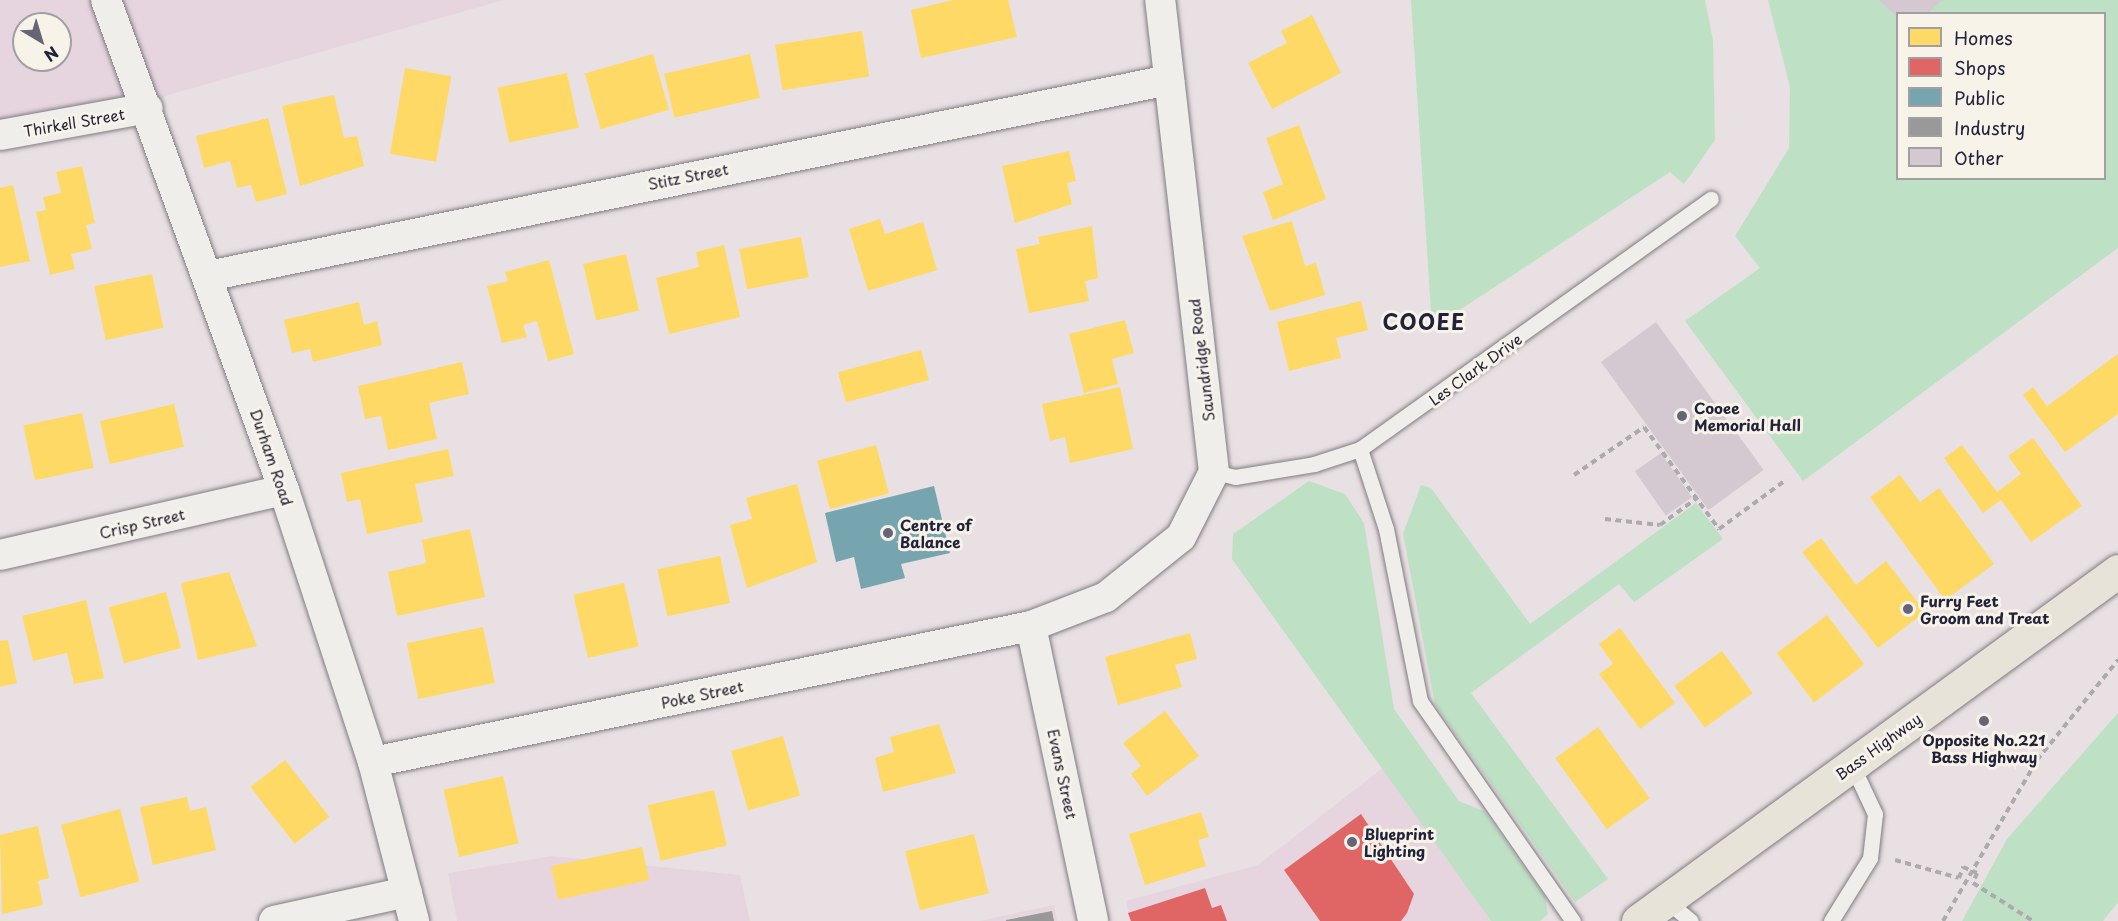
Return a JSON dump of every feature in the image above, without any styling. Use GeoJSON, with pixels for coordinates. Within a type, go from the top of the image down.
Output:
{"type":"FeatureCollection","features":[{"type":"Feature","properties":{"kind":"highway","name":"Bass Highway"},"geometry":{"type":"LineString","coordinates":[[1638,921],[1679,911],[1852,765],[2118,571]]}},
{"type":"Feature","properties":{"kind":"street","name":"Durham Road"},"geometry":{"type":"LineString","coordinates":[[106,0],[148,108],[284,490],[373,762],[414,921]]}},
{"type":"Feature","properties":{"kind":"street","name":"Saundridge Road"},"geometry":{"type":"LineString","coordinates":[[1160,0],[1214,472]]}},
{"type":"Feature","properties":{"kind":"street","name":"Stitz Street"},"geometry":{"type":"LineString","coordinates":[[208,276],[1168,80]]}},
{"type":"Feature","properties":{"kind":"street","name":"Thirkell Street"},"geometry":{"type":"LineString","coordinates":[[0,135],[148,108]]}},
{"type":"Feature","properties":{"kind":"street"},"geometry":{"type":"LineString","coordinates":[[1031,627],[1106,597],[1181,537],[1214,472]]}},
{"type":"Feature","properties":{"kind":"street","name":"Crisp Street"},"geometry":{"type":"LineString","coordinates":[[0,555],[284,490]]}},
{"type":"Feature","properties":{"kind":"street","name":"Poke Street"},"geometry":{"type":"LineString","coordinates":[[373,762],[1031,627]]}},
{"type":"Feature","properties":{"kind":"street","name":"Evans Street"},"geometry":{"type":"LineString","coordinates":[[1031,627],[1093,921]]}},
{"type":"Feature","properties":{"kind":"street"},"geometry":{"type":"LineString","coordinates":[[274,921],[407,892]]}},
{"type":"Feature","properties":{"kind":"lane","name":"Les Clark Drive"},"geometry":{"type":"LineString","coordinates":[[1214,472],[1235,477],[1314,464],[1360,449],[1711,199]]}},
{"type":"Feature","properties":{"kind":"lane"},"geometry":{"type":"LineString","coordinates":[[1360,449],[1386,529],[1420,701],[1573,921]]}},
{"type":"Feature","properties":{"kind":"lane"},"geometry":{"type":"LineString","coordinates":[[1831,921],[1870,858],[1875,814],[1852,765]]}},
{"type":"Feature","properties":{"kind":"path"},"geometry":{"type":"LineString","coordinates":[[1574,475],[1644,427],[1719,529],[1787,479]]}},
{"type":"Feature","properties":{"kind":"path"},"geometry":{"type":"LineString","coordinates":[[1605,519],[1660,525],[1697,498]]}},
{"type":"Feature","properties":{"kind":"path"},"geometry":{"type":"LineString","coordinates":[[1943,921],[1969,870],[2037,760],[2118,660]]}},
{"type":"Feature","properties":{"kind":"path"},"geometry":{"type":"LineString","coordinates":[[1870,858],[1915,861],[1959,878],[1963,867],[1977,873],[1973,883],[2033,921]]}},
{"type":"Feature","properties":{"kind":"shaded area"},"geometry":{"type":"Polygon","coordinates":[[[0,0],[504,0],[168,95],[148,108],[0,135],[0,0]]]}},
{"type":"Feature","properties":{"kind":"shaded area"},"geometry":{"type":"Polygon","coordinates":[[[1384,767],[1491,921],[1130,921],[1126,901],[1258,865],[1384,767]]]}},
{"type":"Feature","properties":{"kind":"shaded area"},"geometry":{"type":"Polygon","coordinates":[[[552,856],[740,875],[750,921],[457,921],[448,873],[552,856]]]}},
{"type":"Feature","properties":{"kind":"shaded area"},"geometry":{"type":"Polygon","coordinates":[[[1054,905],[1057,921],[979,921],[1054,905]]]}},
{"type":"Feature","properties":{"kind":"green space"},"geometry":{"type":"Polygon","coordinates":[[[1411,0],[1705,0],[1713,40],[1715,140],[1684,184],[1670,172],[1432,328],[1411,0]]]}},
{"type":"Feature","properties":{"kind":"green space"},"geometry":{"type":"Polygon","coordinates":[[[1768,0],[2118,0],[2118,248],[1803,481],[1685,321],[1760,268],[1735,236],[1789,148],[1790,87],[1768,0]]]}},
{"type":"Feature","properties":{"kind":"green space"},"geometry":{"type":"Polygon","coordinates":[[[1309,481],[1345,494],[1364,523],[1394,709],[1459,801],[1484,811],[1545,897],[1548,914],[1540,921],[1491,921],[1232,559],[1233,534],[1309,481]]]}},
{"type":"Feature","properties":{"kind":"green space"},"geometry":{"type":"Polygon","coordinates":[[[1421,485],[1431,488],[1530,624],[1696,503],[1723,539],[1634,602],[1619,584],[1471,693],[1608,879],[1575,902],[1435,704],[1403,534],[1421,485]]]}},
{"type":"Feature","properties":{"kind":"green space"},"geometry":{"type":"Polygon","coordinates":[[[2118,713],[2118,902],[2103,921],[1962,921],[2007,839],[2118,713]]]}},
{"type":"Feature","properties":{"kind":"building: Homes"},"geometry":{"type":"Polygon","coordinates":[[[953,0],[1008,0],[1017,37],[921,58],[911,10],[953,0]]]}},
{"type":"Feature","properties":{"kind":"building: Homes"},"geometry":{"type":"Polygon","coordinates":[[[1312,15],[1341,73],[1272,109],[1248,63],[1287,43],[1281,31],[1312,15]]]}},
{"type":"Feature","properties":{"kind":"building: Homes"},"geometry":{"type":"Polygon","coordinates":[[[862,31],[869,76],[782,90],[775,45],[862,31]]]}},
{"type":"Feature","properties":{"kind":"building: Homes"},"geometry":{"type":"Polygon","coordinates":[[[653,54],[669,110],[601,129],[585,74],[653,54]]]}},
{"type":"Feature","properties":{"kind":"building: Homes"},"geometry":{"type":"Polygon","coordinates":[[[750,54],[760,98],[674,118],[664,74],[750,54]]]}},
{"type":"Feature","properties":{"kind":"building: Homes"},"geometry":{"type":"Polygon","coordinates":[[[405,68],[451,76],[436,162],[390,154],[405,68]]]}},
{"type":"Feature","properties":{"kind":"building: Homes"},"geometry":{"type":"Polygon","coordinates":[[[567,73],[579,128],[509,143],[498,88],[567,73]]]}},
{"type":"Feature","properties":{"kind":"building: Homes"},"geometry":{"type":"Polygon","coordinates":[[[334,95],[344,138],[357,136],[364,166],[300,186],[282,106],[334,95]]]}},
{"type":"Feature","properties":{"kind":"building: Homes"},"geometry":{"type":"Polygon","coordinates":[[[268,118],[287,194],[256,202],[251,185],[237,188],[230,161],[204,168],[196,136],[268,118]]]}},
{"type":"Feature","properties":{"kind":"building: Homes"},"geometry":{"type":"Polygon","coordinates":[[[1299,125],[1326,199],[1273,220],[1263,192],[1283,184],[1266,138],[1299,125]]]}},
{"type":"Feature","properties":{"kind":"building: Homes"},"geometry":{"type":"Polygon","coordinates":[[[1069,151],[1076,181],[1067,183],[1072,204],[1015,223],[1002,166],[1069,151]]]}},
{"type":"Feature","properties":{"kind":"building: Homes"},"geometry":{"type":"Polygon","coordinates":[[[82,166],[95,223],[86,225],[92,249],[71,254],[75,269],[50,275],[36,212],[46,210],[43,197],[61,193],[56,172],[82,166]]]}},
{"type":"Feature","properties":{"kind":"building: Homes"},"geometry":{"type":"Polygon","coordinates":[[[13,185],[30,261],[0,267],[0,188],[13,185]]]}},
{"type":"Feature","properties":{"kind":"building: Homes"},"geometry":{"type":"Polygon","coordinates":[[[880,219],[885,234],[923,222],[937,270],[868,291],[849,229],[880,219]]]}},
{"type":"Feature","properties":{"kind":"building: Homes"},"geometry":{"type":"Polygon","coordinates":[[[1292,221],[1305,266],[1316,263],[1325,295],[1270,311],[1242,236],[1292,221]]]}},
{"type":"Feature","properties":{"kind":"building: Homes"},"geometry":{"type":"Polygon","coordinates":[[[1092,226],[1098,278],[1085,281],[1089,301],[1029,313],[1016,249],[1040,244],[1038,237],[1092,226]]]}},
{"type":"Feature","properties":{"kind":"building: Homes"},"geometry":{"type":"Polygon","coordinates":[[[801,237],[809,277],[747,289],[739,249],[801,237]]]}},
{"type":"Feature","properties":{"kind":"building: Homes"},"geometry":{"type":"Polygon","coordinates":[[[724,245],[740,317],[669,334],[656,278],[699,267],[696,252],[724,245]]]}},
{"type":"Feature","properties":{"kind":"building: Homes"},"geometry":{"type":"Polygon","coordinates":[[[626,254],[639,311],[596,320],[583,264],[626,254]]]}},
{"type":"Feature","properties":{"kind":"building: Homes"},"geometry":{"type":"Polygon","coordinates":[[[549,260],[574,354],[548,361],[537,321],[523,325],[527,337],[502,343],[487,286],[508,281],[505,272],[549,260]]]}},
{"type":"Feature","properties":{"kind":"building: Homes"},"geometry":{"type":"Polygon","coordinates":[[[152,274],[163,328],[106,340],[94,286],[152,274]]]}},
{"type":"Feature","properties":{"kind":"building: Homes"},"geometry":{"type":"Polygon","coordinates":[[[1361,301],[1368,330],[1336,338],[1341,358],[1289,371],[1277,322],[1361,301]]]}},
{"type":"Feature","properties":{"kind":"building: Homes"},"geometry":{"type":"Polygon","coordinates":[[[359,302],[364,325],[377,321],[382,345],[313,362],[310,349],[292,353],[284,320],[359,302]]]}},
{"type":"Feature","properties":{"kind":"building: Homes"},"geometry":{"type":"Polygon","coordinates":[[[1125,320],[1134,353],[1112,359],[1118,384],[1084,393],[1069,334],[1125,320]]]}},
{"type":"Feature","properties":{"kind":"building: Homes"},"geometry":{"type":"Polygon","coordinates":[[[921,350],[929,380],[846,402],[838,372],[921,350]]]}},
{"type":"Feature","properties":{"kind":"building: Homes"},"geometry":{"type":"Polygon","coordinates":[[[2118,354],[2118,414],[2065,452],[2023,395],[2033,387],[2047,406],[2118,354]]]}},
{"type":"Feature","properties":{"kind":"building: Homes"},"geometry":{"type":"Polygon","coordinates":[[[462,362],[469,394],[429,403],[437,439],[388,450],[381,416],[365,419],[358,386],[462,362]]]}},
{"type":"Feature","properties":{"kind":"building: Homes"},"geometry":{"type":"Polygon","coordinates":[[[1120,387],[1133,449],[1070,463],[1065,437],[1050,441],[1042,404],[1120,387]]]}},
{"type":"Feature","properties":{"kind":"building: Homes"},"geometry":{"type":"Polygon","coordinates":[[[174,404],[184,447],[110,464],[100,421],[174,404]]]}},
{"type":"Feature","properties":{"kind":"building: Homes"},"geometry":{"type":"Polygon","coordinates":[[[82,413],[94,468],[35,480],[23,425],[82,413]]]}},
{"type":"Feature","properties":{"kind":"building: Homes"},"geometry":{"type":"Polygon","coordinates":[[[2033,438],[2082,506],[2031,542],[2001,500],[1983,513],[1944,458],[1962,445],[1997,492],[2021,474],[2008,456],[2033,438]]]}},
{"type":"Feature","properties":{"kind":"building: Homes"},"geometry":{"type":"Polygon","coordinates":[[[876,445],[889,493],[830,509],[817,461],[876,445]]]}},
{"type":"Feature","properties":{"kind":"building: Homes"},"geometry":{"type":"Polygon","coordinates":[[[448,449],[454,476],[415,484],[423,522],[367,534],[360,499],[347,502],[341,473],[448,449]]]}},
{"type":"Feature","properties":{"kind":"building: Homes"},"geometry":{"type":"Polygon","coordinates":[[[1900,475],[1920,502],[1939,488],[1994,564],[1945,600],[1870,497],[1900,475]]]}},
{"type":"Feature","properties":{"kind":"building: Homes"},"geometry":{"type":"Polygon","coordinates":[[[797,484],[817,562],[747,588],[730,525],[752,519],[746,498],[797,484]]]}},
{"type":"Feature","properties":{"kind":"building: Homes"},"geometry":{"type":"Polygon","coordinates":[[[470,529],[485,597],[397,616],[388,572],[426,563],[422,540],[470,529]]]}},
{"type":"Feature","properties":{"kind":"building: Homes"},"geometry":{"type":"Polygon","coordinates":[[[1821,538],[1856,585],[1886,561],[1925,612],[1878,648],[1802,552],[1821,538]]]}},
{"type":"Feature","properties":{"kind":"building: Homes"},"geometry":{"type":"Polygon","coordinates":[[[720,556],[730,603],[667,616],[657,569],[720,556]]]}},
{"type":"Feature","properties":{"kind":"building: Homes"},"geometry":{"type":"Polygon","coordinates":[[[229,572],[257,646],[198,660],[181,583],[229,572]]]}},
{"type":"Feature","properties":{"kind":"building: Homes"},"geometry":{"type":"Polygon","coordinates":[[[624,583],[639,646],[588,658],[573,595],[624,583]]]}},
{"type":"Feature","properties":{"kind":"building: Homes"},"geometry":{"type":"Polygon","coordinates":[[[166,592],[181,648],[124,663],[109,607],[166,592]]]}},
{"type":"Feature","properties":{"kind":"building: Homes"},"geometry":{"type":"Polygon","coordinates":[[[86,600],[104,678],[74,684],[67,653],[33,661],[22,616],[86,600]]]}},
{"type":"Feature","properties":{"kind":"building: Homes"},"geometry":{"type":"Polygon","coordinates":[[[1827,615],[1864,665],[1814,702],[1777,653],[1827,615]]]}},
{"type":"Feature","properties":{"kind":"building: Homes"},"geometry":{"type":"Polygon","coordinates":[[[483,627],[495,683],[419,699],[407,643],[483,627]]]}},
{"type":"Feature","properties":{"kind":"building: Homes"},"geometry":{"type":"Polygon","coordinates":[[[1620,628],[1675,703],[1640,729],[1599,674],[1613,664],[1599,644],[1620,628]]]}},
{"type":"Feature","properties":{"kind":"building: Homes"},"geometry":{"type":"Polygon","coordinates":[[[1190,633],[1197,659],[1175,665],[1182,687],[1118,705],[1105,657],[1190,633]]]}},
{"type":"Feature","properties":{"kind":"building: Homes"},"geometry":{"type":"Polygon","coordinates":[[[8,640],[17,683],[0,687],[0,641],[8,640]]]}},
{"type":"Feature","properties":{"kind":"building: Homes"},"geometry":{"type":"Polygon","coordinates":[[[1722,651],[1753,693],[1705,728],[1674,686],[1722,651]]]}},
{"type":"Feature","properties":{"kind":"building: Homes"},"geometry":{"type":"Polygon","coordinates":[[[1165,711],[1199,756],[1147,796],[1131,774],[1141,766],[1123,743],[1165,711]]]}},
{"type":"Feature","properties":{"kind":"building: Homes"},"geometry":{"type":"Polygon","coordinates":[[[939,724],[956,773],[883,792],[875,758],[894,752],[890,737],[939,724]]]}},
{"type":"Feature","properties":{"kind":"building: Homes"},"geometry":{"type":"Polygon","coordinates":[[[1598,727],[1650,798],[1607,829],[1555,758],[1598,727]]]}},
{"type":"Feature","properties":{"kind":"building: Homes"},"geometry":{"type":"Polygon","coordinates":[[[783,736],[800,796],[748,810],[731,751],[783,736]]]}},
{"type":"Feature","properties":{"kind":"building: Homes"},"geometry":{"type":"Polygon","coordinates":[[[285,760],[329,817],[295,844],[250,787],[285,760]]]}},
{"type":"Feature","properties":{"kind":"building: Homes"},"geometry":{"type":"Polygon","coordinates":[[[503,776],[519,843],[459,857],[444,790],[503,776]]]}},
{"type":"Feature","properties":{"kind":"building: Homes"},"geometry":{"type":"Polygon","coordinates":[[[714,790],[727,846],[661,861],[648,805],[714,790]]]}},
{"type":"Feature","properties":{"kind":"building: Homes"},"geometry":{"type":"Polygon","coordinates":[[[187,797],[190,811],[206,807],[216,850],[153,865],[140,807],[187,797]]]}},
{"type":"Feature","properties":{"kind":"building: Homes"},"geometry":{"type":"Polygon","coordinates":[[[120,809],[139,881],[80,897],[61,825],[120,809]]]}},
{"type":"Feature","properties":{"kind":"building: Homes"},"geometry":{"type":"Polygon","coordinates":[[[1201,812],[1209,837],[1198,840],[1206,866],[1145,885],[1129,834],[1201,812]]]}},
{"type":"Feature","properties":{"kind":"building: Homes"},"geometry":{"type":"Polygon","coordinates":[[[38,826],[49,878],[38,881],[43,905],[2,914],[0,835],[38,826]]]}},
{"type":"Feature","properties":{"kind":"building: Homes"},"geometry":{"type":"Polygon","coordinates":[[[974,834],[989,893],[920,910],[905,851],[974,834]]]}},
{"type":"Feature","properties":{"kind":"building: Homes"},"geometry":{"type":"Polygon","coordinates":[[[642,847],[649,880],[558,900],[551,866],[642,847]]]}},
{"type":"Feature","properties":{"kind":"building: Shops","name":"Blueprint Lighting"},"geometry":{"type":"Polygon","coordinates":[[[1361,814],[1414,894],[1407,913],[1401,921],[1320,921],[1284,870],[1361,814]]]}},
{"type":"Feature","properties":{"kind":"building: Shops"},"geometry":{"type":"Polygon","coordinates":[[[1205,888],[1212,908],[1221,905],[1227,921],[1131,921],[1128,913],[1205,888]]]}},
{"type":"Feature","properties":{"kind":"building: Public","name":"Centre of Balance"},"geometry":{"type":"Polygon","coordinates":[[[934,486],[950,553],[901,564],[905,578],[861,589],[854,557],[836,562],[825,513],[934,486]]]}},
{"type":"Feature","properties":{"kind":"building: Industry"},"geometry":{"type":"Polygon","coordinates":[[[1052,911],[1054,921],[1006,921],[1006,920],[1052,911]]]}},
{"type":"Feature","properties":{"kind":"building: Other"},"geometry":{"type":"Polygon","coordinates":[[[1879,0],[1942,0],[1929,12],[1896,12],[1896,16],[1879,0]]]}},
{"type":"Feature","properties":{"kind":"building: Other","name":"Cooee Memorial Hall"},"geometry":{"type":"Polygon","coordinates":[[[1656,322],[1764,470],[1709,510],[1601,362],[1656,322]]]}},
{"type":"Feature","properties":{"kind":"building: Other"},"geometry":{"type":"Polygon","coordinates":[[[1661,453],[1692,497],[1666,516],[1635,471],[1661,453]]]}},
{"type":"Feature","properties":{"kind":"place","name":"Cooee Memorial Hall"},"geometry":{"type":"Point","coordinates":[1682,416]}},
{"type":"Feature","properties":{"kind":"place","name":"Centre of Balance"},"geometry":{"type":"Point","coordinates":[888,533]}},
{"type":"Feature","properties":{"kind":"place","name":"Furry Feet Groom and Treat"},"geometry":{"type":"Point","coordinates":[1908,609]}},
{"type":"Feature","properties":{"kind":"place","name":"Opposite No.221 Bass Highway"},"geometry":{"type":"Point","coordinates":[1984,721]}},
{"type":"Feature","properties":{"kind":"place","name":"Blueprint Lighting"},"geometry":{"type":"Point","coordinates":[1352,842]}},
{"type":"Feature","properties":{"kind":"district","name":"COOEE"},"geometry":{"type":"Point","coordinates":[1424,321]}}]}
